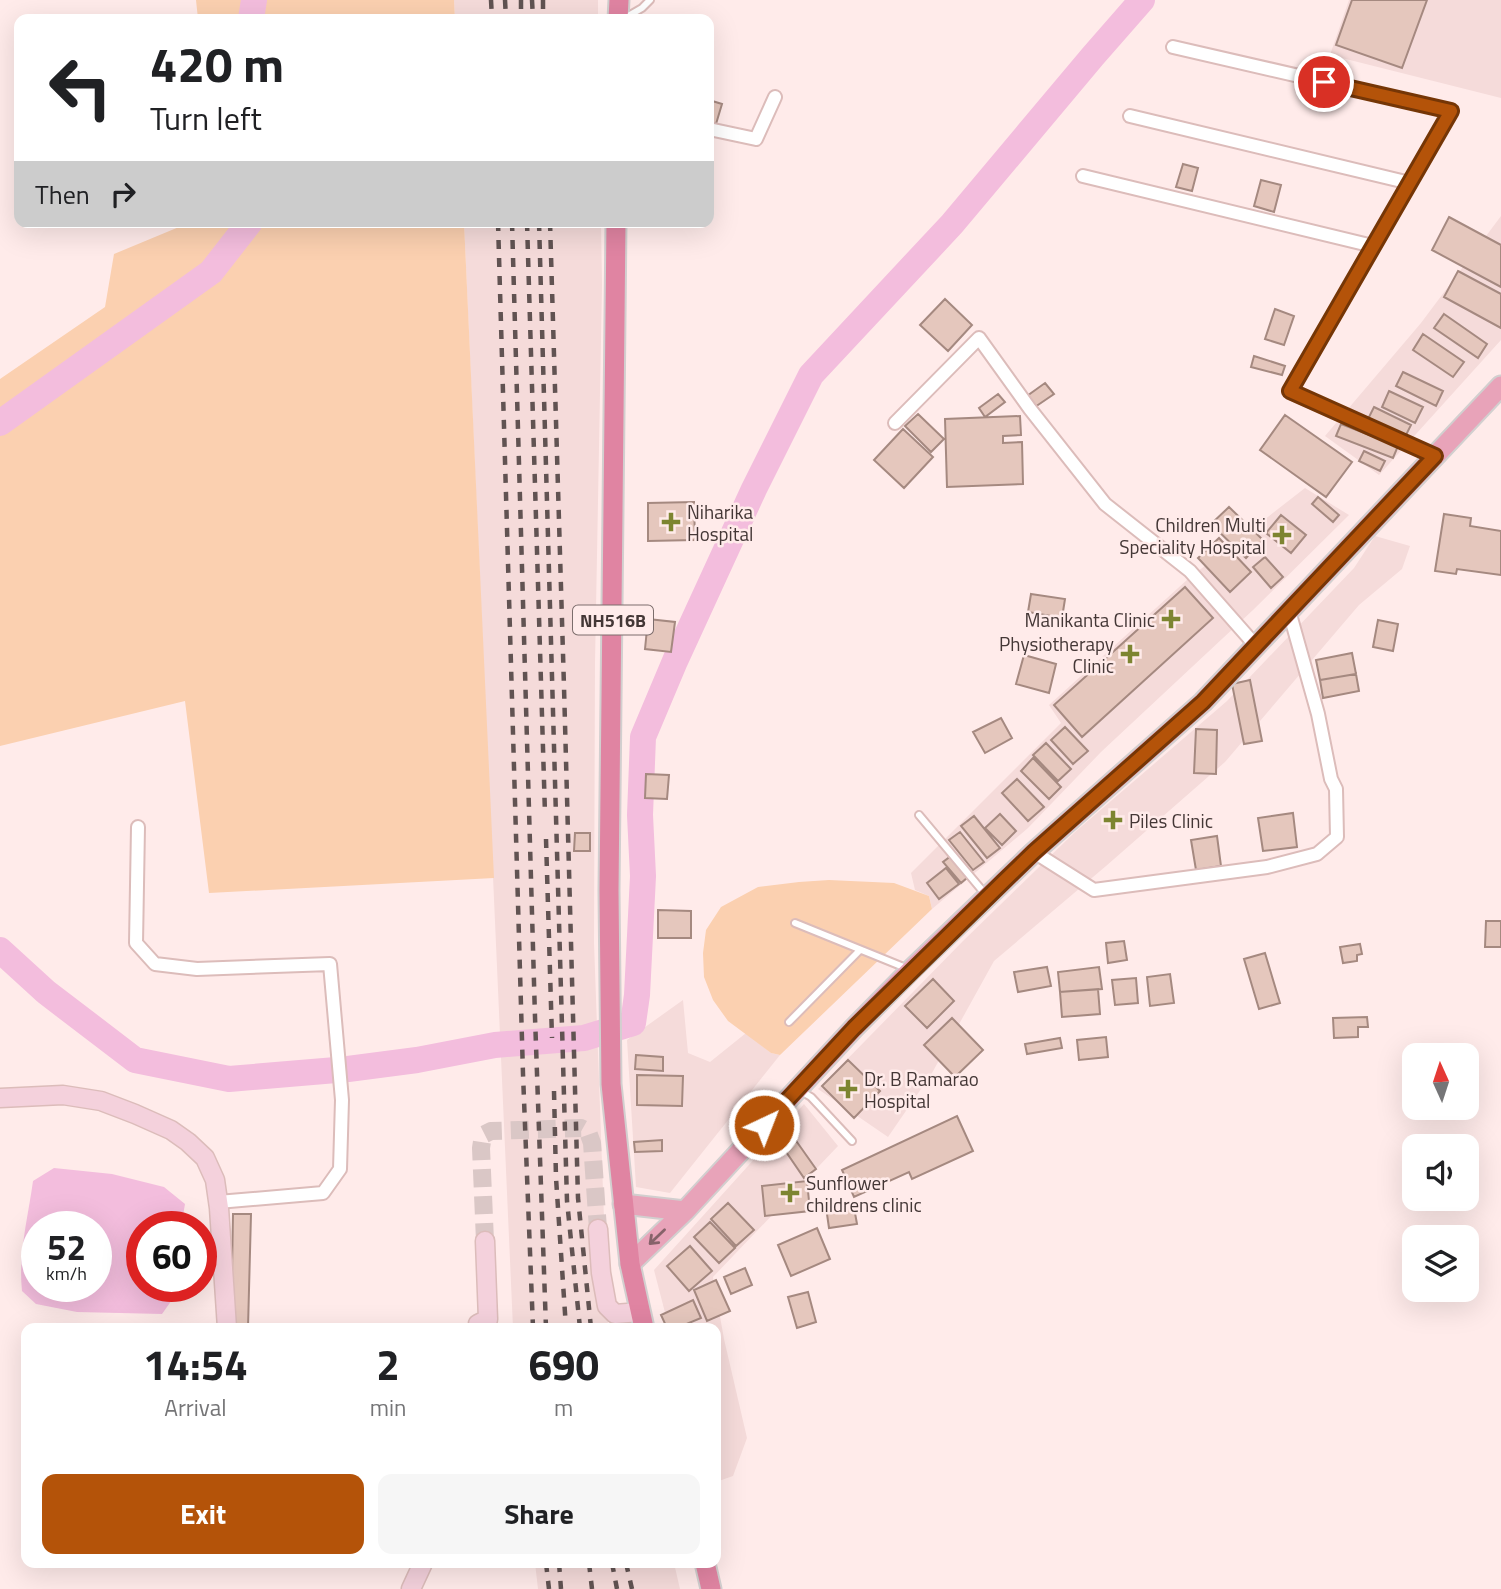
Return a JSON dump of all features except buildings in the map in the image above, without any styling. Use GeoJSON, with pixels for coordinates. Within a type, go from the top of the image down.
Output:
{"type":"FeatureCollection","features":[{"type":"Feature","properties":{"kind":"highway","name":"NH516B"},"geometry":{"type":"LineString","coordinates":[[616,228],[609,891],[611,1084],[630,1264],[642,1320]]}},
{"type":"Feature","properties":{"kind":"highway"},"geometry":{"type":"LineString","coordinates":[[706,1568],[711,1589]]}},
{"type":"Feature","properties":{"kind":"main road"},"geometry":{"type":"LineString","coordinates":[[630,1264],[685,1211],[854,1028],[912,970],[1034,852],[1203,702],[1501,386]]}},
{"type":"Feature","properties":{"kind":"main road"},"geometry":{"type":"LineString","coordinates":[[0,1098],[63,1095],[101,1101],[171,1130],[205,1158],[215,1180],[218,1202],[226,1323]]}},
{"type":"Feature","properties":{"kind":"main road"},"geometry":{"type":"LineString","coordinates":[[623,1204],[685,1211]]}},
{"type":"Feature","properties":{"kind":"main road"},"geometry":{"type":"LineString","coordinates":[[598,1229],[601,1273],[607,1306],[615,1314],[642,1320]]}},
{"type":"Feature","properties":{"kind":"main road"},"geometry":{"type":"LineString","coordinates":[[480,1323],[488,1319],[485,1241]]}},
{"type":"Feature","properties":{"kind":"main road"},"geometry":{"type":"LineString","coordinates":[[411,1589],[421,1568]]}},
{"type":"Feature","properties":{"kind":"street"},"geometry":{"type":"LineString","coordinates":[[1173,47],[1451,111],[1290,391],[1435,456]]}},
{"type":"Feature","properties":{"kind":"street"},"geometry":{"type":"LineString","coordinates":[[714,130],[756,139],[775,97]]}},
{"type":"Feature","properties":{"kind":"street"},"geometry":{"type":"LineString","coordinates":[[1130,116],[1410,183]]}},
{"type":"Feature","properties":{"kind":"street"},"geometry":{"type":"LineString","coordinates":[[1083,176],[1373,246]]}},
{"type":"Feature","properties":{"kind":"street"},"geometry":{"type":"LineString","coordinates":[[895,423],[979,338],[1030,409],[1105,504],[1190,571],[1256,646]]}},
{"type":"Feature","properties":{"kind":"street"},"geometry":{"type":"LineString","coordinates":[[1034,852],[1094,890],[1267,867],[1317,854],[1338,837],[1336,789],[1331,779],[1318,714],[1289,611]]}},
{"type":"Feature","properties":{"kind":"street"},"geometry":{"type":"LineString","coordinates":[[138,827],[136,943],[155,964],[197,969],[330,964],[342,1100],[340,1169],[323,1193],[218,1202]]}},
{"type":"Feature","properties":{"kind":"lane"},"geometry":{"type":"LineString","coordinates":[[630,14],[650,0]]}},
{"type":"Feature","properties":{"kind":"lane"},"geometry":{"type":"LineString","coordinates":[[919,815],[987,897]]}},
{"type":"Feature","properties":{"kind":"lane"},"geometry":{"type":"LineString","coordinates":[[795,923],[912,970]]}},
{"type":"Feature","properties":{"kind":"lane"},"geometry":{"type":"LineString","coordinates":[[789,1022],[860,950]]}},
{"type":"Feature","properties":{"kind":"lane"},"geometry":{"type":"LineString","coordinates":[[797,1089],[811,1097],[852,1141]]}},
{"type":"Feature","properties":{"kind":"shaded area"},"geometry":{"type":"Polygon","coordinates":[[[196,0],[454,0],[455,14],[197,14],[196,0]]]}},
{"type":"Feature","properties":{"kind":"shaded area"},"geometry":{"type":"Polygon","coordinates":[[[454,0],[598,0],[598,14],[455,14],[454,0]]]}},
{"type":"Feature","properties":{"kind":"shaded area"},"geometry":{"type":"Polygon","coordinates":[[[1349,0],[1501,0],[1501,98],[1330,55],[1349,0]]]}},
{"type":"Feature","properties":{"kind":"shaded area"},"geometry":{"type":"Polygon","coordinates":[[[1501,216],[1501,340],[1379,475],[1325,436],[1421,323],[1501,216]]]}},
{"type":"Feature","properties":{"kind":"shaded area"},"geometry":{"type":"Polygon","coordinates":[[[177,228],[464,228],[494,878],[209,893],[185,701],[0,746],[0,379],[105,307],[114,254],[177,228]]]}},
{"type":"Feature","properties":{"kind":"shaded area"},"geometry":{"type":"Polygon","coordinates":[[[464,228],[601,228],[594,943],[608,1323],[513,1323],[464,228]]]}},
{"type":"Feature","properties":{"kind":"shaded area"},"geometry":{"type":"Polygon","coordinates":[[[1305,488],[1349,515],[1253,610],[1101,752],[1028,828],[932,909],[929,896],[915,890],[911,873],[1061,723],[1049,705],[1188,579],[1305,488]]]}},
{"type":"Feature","properties":{"kind":"shaded area"},"geometry":{"type":"Polygon","coordinates":[[[1375,536],[1410,546],[1402,569],[1359,605],[1225,762],[994,961],[932,1073],[888,1137],[818,1089],[963,941],[1075,832],[1227,701],[1354,568],[1375,536]]]}},
{"type":"Feature","properties":{"kind":"shaded area"},"geometry":{"type":"Polygon","coordinates":[[[829,880],[894,883],[929,896],[932,909],[780,1055],[771,1053],[728,1021],[713,1000],[704,977],[706,930],[721,907],[758,887],[829,880]]]}},
{"type":"Feature","properties":{"kind":"shaded area"},"geometry":{"type":"Polygon","coordinates":[[[683,1000],[688,1053],[710,1062],[746,1033],[771,1053],[780,1055],[670,1193],[636,1187],[627,1040],[683,1000]]]}},
{"type":"Feature","properties":{"kind":"shaded area"},"geometry":{"type":"Polygon","coordinates":[[[804,1104],[838,1146],[713,1277],[747,1438],[733,1476],[721,1480],[721,1323],[668,1323],[654,1270],[804,1104]]]}},
{"type":"Feature","properties":{"kind":"shaded area"},"geometry":{"type":"Polygon","coordinates":[[[54,1168],[112,1174],[164,1187],[185,1204],[184,1211],[126,1211],[126,1302],[170,1302],[162,1314],[77,1312],[36,1304],[34,1302],[112,1302],[112,1211],[28,1211],[33,1181],[54,1168]]]}},
{"type":"Feature","properties":{"kind":"shaded area"},"geometry":{"type":"Polygon","coordinates":[[[536,1568],[675,1568],[680,1589],[538,1589],[536,1568]]]}},
{"type":"Feature","properties":{"kind":"waterway"},"geometry":{"type":"LineString","coordinates":[[252,14],[254,0]]}},
{"type":"Feature","properties":{"kind":"waterway"},"geometry":{"type":"LineString","coordinates":[[0,950],[46,992],[135,1060],[229,1079],[348,1069],[417,1060],[495,1045],[584,1038],[633,1023],[643,876],[640,815],[643,737],[754,489],[811,375],[952,224],[1142,0]]}},
{"type":"Feature","properties":{"kind":"waterway"},"geometry":{"type":"LineString","coordinates":[[0,423],[211,272],[245,228]]}},
{"type":"Feature","properties":{"kind":"tunnel"},"geometry":{"type":"LineString","coordinates":[[485,1241],[481,1148],[483,1135],[491,1131],[581,1128],[588,1132],[592,1143],[598,1229]]}},
{"type":"Feature","properties":{"kind":"railway"},"geometry":{"type":"LineString","coordinates":[[491,0],[492,14]]}},
{"type":"Feature","properties":{"kind":"railway"},"geometry":{"type":"LineString","coordinates":[[505,0],[506,14]]}},
{"type":"Feature","properties":{"kind":"railway"},"geometry":{"type":"LineString","coordinates":[[521,0],[521,14]]}},
{"type":"Feature","properties":{"kind":"railway"},"geometry":{"type":"LineString","coordinates":[[532,0],[533,14]]}},
{"type":"Feature","properties":{"kind":"railway"},"geometry":{"type":"LineString","coordinates":[[543,0],[543,14]]}},
{"type":"Feature","properties":{"kind":"railway"},"geometry":{"type":"LineString","coordinates":[[498,228],[533,1323]]}},
{"type":"Feature","properties":{"kind":"railway"},"geometry":{"type":"LineString","coordinates":[[512,228],[546,1323]]}},
{"type":"Feature","properties":{"kind":"railway"},"geometry":{"type":"LineString","coordinates":[[527,228],[545,814]]}},
{"type":"Feature","properties":{"kind":"railway"},"geometry":{"type":"LineString","coordinates":[[539,228],[567,1201],[579,1323]]}},
{"type":"Feature","properties":{"kind":"railway"},"geometry":{"type":"LineString","coordinates":[[550,228],[578,1198],[590,1323]]}},
{"type":"Feature","properties":{"kind":"railway"},"geometry":{"type":"LineString","coordinates":[[546,839],[552,1038]]}},
{"type":"Feature","properties":{"kind":"railway"},"geometry":{"type":"LineString","coordinates":[[554,1091],[556,1178],[566,1323]]}},
{"type":"Feature","properties":{"kind":"railway"},"geometry":{"type":"LineString","coordinates":[[547,1568],[549,1589]]}},
{"type":"Feature","properties":{"kind":"railway"},"geometry":{"type":"LineString","coordinates":[[559,1568],[561,1589]]}},
{"type":"Feature","properties":{"kind":"railway"},"geometry":{"type":"LineString","coordinates":[[590,1568],[592,1589]]}},
{"type":"Feature","properties":{"kind":"railway"},"geometry":{"type":"LineString","coordinates":[[613,1568],[617,1589]]}},
{"type":"Feature","properties":{"kind":"railway"},"geometry":{"type":"LineString","coordinates":[[627,1568],[632,1589]]}},
{"type":"Feature","properties":{"kind":"place","name":"Niharika Hospital"},"geometry":{"type":"Point","coordinates":[671,522]}},
{"type":"Feature","properties":{"kind":"place","name":"Children Multi Speciality Hospital"},"geometry":{"type":"Point","coordinates":[1282,535]}},
{"type":"Feature","properties":{"kind":"place","name":"Manikanta Clinic"},"geometry":{"type":"Point","coordinates":[1171,619]}},
{"type":"Feature","properties":{"kind":"place","name":"Physiotherapy Clinic"},"geometry":{"type":"Point","coordinates":[1130,654]}},
{"type":"Feature","properties":{"kind":"place","name":"Piles Clinic"},"geometry":{"type":"Point","coordinates":[1113,820]}},
{"type":"Feature","properties":{"kind":"place","name":"Dr. B Ramarao Hospital"},"geometry":{"type":"Point","coordinates":[848,1089]}},
{"type":"Feature","properties":{"kind":"place","name":"Sunflower childrens clinic"},"geometry":{"type":"Point","coordinates":[790,1193]}},
{"type":"Feature","properties":{"kind":"route"},"geometry":{"type":"LineString","coordinates":[[764,1125],[854,1028],[1034,852],[1203,702],[1435,456],[1290,391],[1451,111],[1324,82]]}}]}
